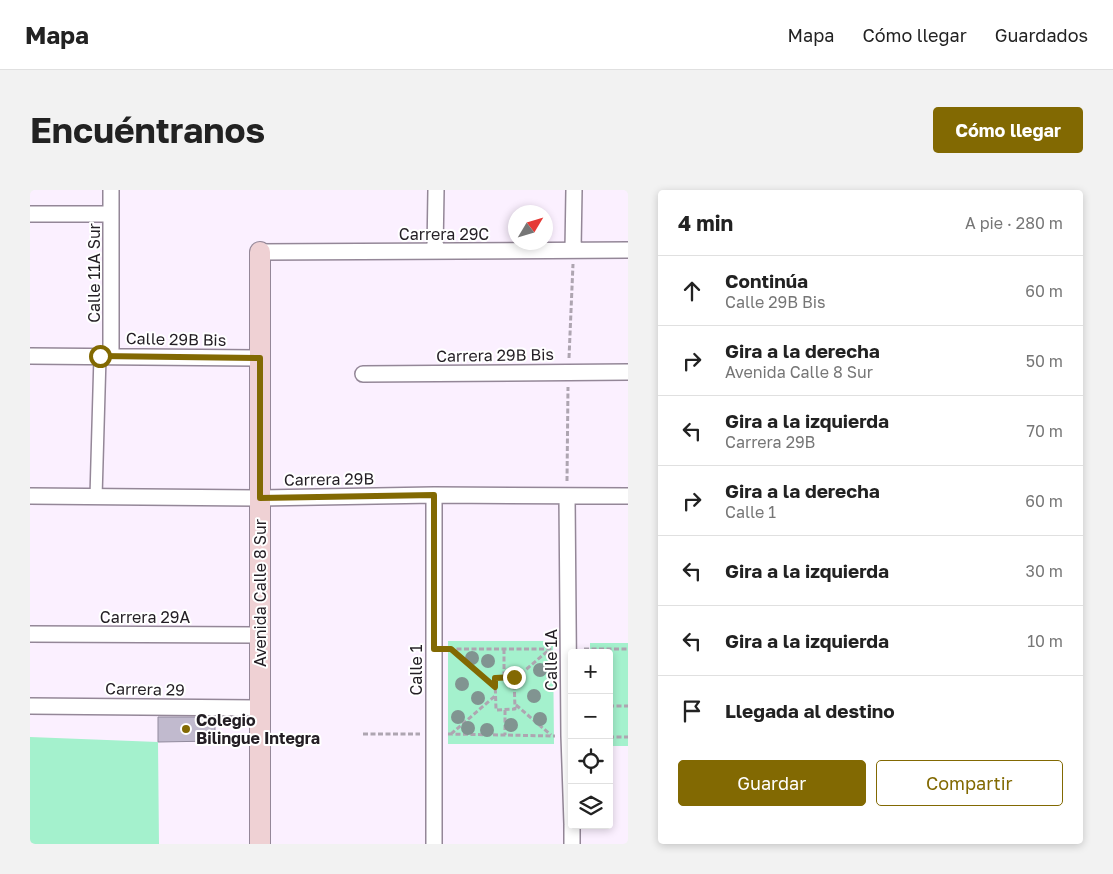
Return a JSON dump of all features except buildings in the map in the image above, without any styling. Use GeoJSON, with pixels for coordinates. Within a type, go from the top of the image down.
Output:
{"type":"FeatureCollection","features":[{"type":"Feature","properties":{"kind":"main road","name":"Avenida Calle 8 Sur"},"geometry":{"type":"LineString","coordinates":[[260,252],[260,844]]}},
{"type":"Feature","properties":{"kind":"street","name":"Calle 11A Sur"},"geometry":{"type":"LineString","coordinates":[[96,497],[105,356],[111,190]]}},
{"type":"Feature","properties":{"kind":"street"},"geometry":{"type":"LineString","coordinates":[[435,251],[436,190]]}},
{"type":"Feature","properties":{"kind":"street"},"geometry":{"type":"LineString","coordinates":[[573,250],[574,190]]}},
{"type":"Feature","properties":{"kind":"street"},"geometry":{"type":"LineString","coordinates":[[30,214],[111,214]]}},
{"type":"Feature","properties":{"kind":"street","name":"Carrera 29C"},"geometry":{"type":"LineString","coordinates":[[260,252],[628,250]]}},
{"type":"Feature","properties":{"kind":"street","name":"Calle 29B Bis"},"geometry":{"type":"LineString","coordinates":[[30,356],[260,358]]}},
{"type":"Feature","properties":{"kind":"street","name":"Carrera 29B Bis"},"geometry":{"type":"LineString","coordinates":[[362,374],[628,372]]}},
{"type":"Feature","properties":{"kind":"street","name":"Carrera 29B"},"geometry":{"type":"LineString","coordinates":[[30,496],[260,498],[434,495],[628,496]]}},
{"type":"Feature","properties":{"kind":"street","name":"Calle 1"},"geometry":{"type":"LineString","coordinates":[[434,495],[434,844]]}},
{"type":"Feature","properties":{"kind":"street","name":"Calle 1A"},"geometry":{"type":"LineString","coordinates":[[567,496],[569,649]]}},
{"type":"Feature","properties":{"kind":"street","name":"Carrera 29A"},"geometry":{"type":"LineString","coordinates":[[30,634],[260,635]]}},
{"type":"Feature","properties":{"kind":"street","name":"Carrera 29"},"geometry":{"type":"LineString","coordinates":[[30,706],[260,708]]}},
{"type":"Feature","properties":{"kind":"street","name":"Calle 1A"},"geometry":{"type":"LineString","coordinates":[[569,739],[571,784]]}},
{"type":"Feature","properties":{"kind":"street","name":"Calle 1A"},"geometry":{"type":"LineString","coordinates":[[572,829],[572,844]]}},
{"type":"Feature","properties":{"kind":"path"},"geometry":{"type":"LineString","coordinates":[[567,496],[568,371],[573,250]]}},
{"type":"Feature","properties":{"kind":"path"},"geometry":{"type":"LineString","coordinates":[[434,649],[568,649]]}},
{"type":"Feature","properties":{"kind":"path"},"geometry":{"type":"LineString","coordinates":[[451,649],[495,687]]}},
{"type":"Feature","properties":{"kind":"path"},"geometry":{"type":"LineString","coordinates":[[504,649],[504,677]]}},
{"type":"Feature","properties":{"kind":"path"},"geometry":{"type":"LineString","coordinates":[[514,680],[550,649]]}},
{"type":"Feature","properties":{"kind":"path"},"geometry":{"type":"LineString","coordinates":[[613,650],[628,649]]}},
{"type":"Feature","properties":{"kind":"path"},"geometry":{"type":"LineString","coordinates":[[504,677],[514,677],[515,709],[496,710],[495,678],[504,677]]}},
{"type":"Feature","properties":{"kind":"path"},"geometry":{"type":"LineString","coordinates":[[450,734],[495,696]]}},
{"type":"Feature","properties":{"kind":"path"},"geometry":{"type":"LineString","coordinates":[[515,704],[551,736]]}},
{"type":"Feature","properties":{"kind":"path"},"geometry":{"type":"LineString","coordinates":[[613,706],[628,706]]}},
{"type":"Feature","properties":{"kind":"path"},"geometry":{"type":"LineString","coordinates":[[505,710],[505,735]]}},
{"type":"Feature","properties":{"kind":"path"},"geometry":{"type":"LineString","coordinates":[[363,734],[568,736]]}},
{"type":"Feature","properties":{"kind":"path"},"geometry":{"type":"LineString","coordinates":[[613,737],[628,737]]}},
{"type":"Feature","properties":{"kind":"green space"},"geometry":{"type":"Polygon","coordinates":[[[448,641],[553,641],[554,744],[448,744],[448,641]]]}},
{"type":"Feature","properties":{"kind":"green space"},"geometry":{"type":"Polygon","coordinates":[[[590,643],[628,643],[628,746],[613,746],[613,649],[590,649],[590,643]]]}},
{"type":"Feature","properties":{"kind":"green space"},"geometry":{"type":"Polygon","coordinates":[[[30,737],[158,742],[159,844],[30,844],[30,737]]]}},
{"type":"Feature","properties":{"kind":"place","name":"Colegio Bilingue Integra"},"geometry":{"type":"Point","coordinates":[186,729]}},
{"type":"Feature","properties":{"kind":"route"},"geometry":{"type":"LineString","coordinates":[[100,356],[260,358],[260,498],[434,495],[434,649],[451,649],[495,687],[495,678],[514,677]]}}]}
